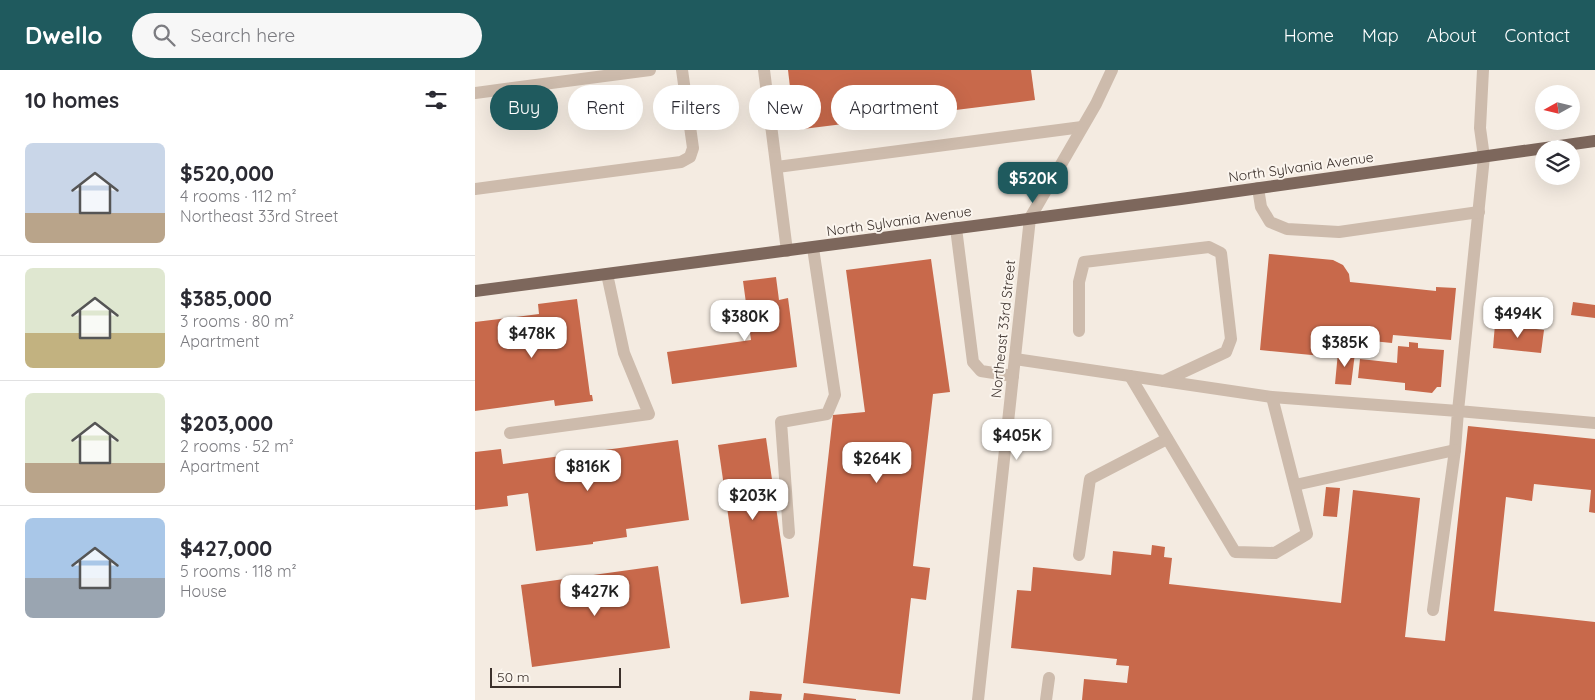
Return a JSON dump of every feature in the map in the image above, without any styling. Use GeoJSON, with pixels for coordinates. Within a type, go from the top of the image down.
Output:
{"type":"FeatureCollection","features":[{"type":"Feature","properties":{"kind":"main road","name":"North Sylvania Avenue"},"geometry":{"type":"LineString","coordinates":[[475,291],[813,248],[1595,141]]}},
{"type":"Feature","properties":{"kind":"street"},"geometry":{"type":"LineString","coordinates":[[475,93],[650,70]]}},
{"type":"Feature","properties":{"kind":"street"},"geometry":{"type":"LineString","coordinates":[[475,189],[681,162],[690,157],[693,148],[682,70]]}},
{"type":"Feature","properties":{"kind":"street"},"geometry":{"type":"LineString","coordinates":[[764,70],[787,251]]}},
{"type":"Feature","properties":{"kind":"street","name":"Northeast 33rd Street"},"geometry":{"type":"LineString","coordinates":[[977,700],[1030,218],[1096,104],[1112,70]]}},
{"type":"Feature","properties":{"kind":"street"},"geometry":{"type":"LineString","coordinates":[[1433,610],[1455,450],[1479,212],[1484,157],[1480,128],[1483,70]]}},
{"type":"Feature","properties":{"kind":"street"},"geometry":{"type":"LineString","coordinates":[[777,167],[1082,127]]}},
{"type":"Feature","properties":{"kind":"street"},"geometry":{"type":"LineString","coordinates":[[1258,188],[1261,207],[1270,222],[1287,229],[1339,232],[1479,212]]}},
{"type":"Feature","properties":{"kind":"street"},"geometry":{"type":"LineString","coordinates":[[956,228],[973,362],[981,370],[1013,376]]}},
{"type":"Feature","properties":{"kind":"street"},"geometry":{"type":"LineString","coordinates":[[1079,331],[1079,282],[1084,262],[1209,247],[1221,253],[1231,339],[1226,352],[1164,381]]}},
{"type":"Feature","properties":{"kind":"street"},"geometry":{"type":"LineString","coordinates":[[789,533],[781,422],[827,414],[835,395],[813,248]]}},
{"type":"Feature","properties":{"kind":"street"},"geometry":{"type":"LineString","coordinates":[[510,433],[649,414],[625,353],[607,274]]}},
{"type":"Feature","properties":{"kind":"street"},"geometry":{"type":"LineString","coordinates":[[1015,359],[1272,397],[1595,423]]}},
{"type":"Feature","properties":{"kind":"street"},"geometry":{"type":"LineString","coordinates":[[1130,376],[1235,552],[1275,553],[1307,534],[1272,397]]}},
{"type":"Feature","properties":{"kind":"street"},"geometry":{"type":"LineString","coordinates":[[1079,554],[1090,479],[1167,439]]}},
{"type":"Feature","properties":{"kind":"street"},"geometry":{"type":"LineString","coordinates":[[1295,486],[1455,450]]}},
{"type":"Feature","properties":{"kind":"street"},"geometry":{"type":"LineString","coordinates":[[1046,700],[1049,678]]}},
{"type":"Feature","properties":{"kind":"building"},"geometry":{"type":"Polygon","coordinates":[[[788,70],[1031,70],[1035,100],[957,110],[957,85],[831,85],[831,126],[821,127],[821,85],[790,85],[788,70]]]}},
{"type":"Feature","properties":{"kind":"building"},"geometry":{"type":"Polygon","coordinates":[[[1269,254],[1333,260],[1343,265],[1349,274],[1350,282],[1436,291],[1436,287],[1456,288],[1451,340],[1393,335],[1392,343],[1342,338],[1343,332],[1325,331],[1322,356],[1260,350],[1269,254]]]}},
{"type":"Feature","properties":{"kind":"building"},"geometry":{"type":"Polygon","coordinates":[[[931,259],[950,392],[933,394],[913,566],[930,568],[926,600],[911,598],[900,694],[803,683],[833,415],[865,412],[846,270],[931,259]]]}},
{"type":"Feature","properties":{"kind":"building"},"geometry":{"type":"Polygon","coordinates":[[[776,277],[779,300],[788,298],[797,367],[672,384],[667,352],[751,340],[743,281],[776,277]]]}},
{"type":"Feature","properties":{"kind":"building"},"geometry":{"type":"Polygon","coordinates":[[[577,299],[590,395],[592,395],[593,401],[555,406],[554,400],[475,411],[475,322],[539,314],[538,304],[577,299]]]}},
{"type":"Feature","properties":{"kind":"building"},"geometry":{"type":"Polygon","coordinates":[[[1573,302],[1595,305],[1595,318],[1571,315],[1573,302]]]}},
{"type":"Feature","properties":{"kind":"building"},"geometry":{"type":"Polygon","coordinates":[[[1495,324],[1544,330],[1541,353],[1493,348],[1495,324]]]}},
{"type":"Feature","properties":{"kind":"building"},"geometry":{"type":"Polygon","coordinates":[[[1409,342],[1418,343],[1418,348],[1444,350],[1441,387],[1437,387],[1432,393],[1405,390],[1405,383],[1358,378],[1360,359],[1397,363],[1398,346],[1409,347],[1409,342]]]}},
{"type":"Feature","properties":{"kind":"building"},"geometry":{"type":"Polygon","coordinates":[[[1338,352],[1355,353],[1351,385],[1335,384],[1338,352]]]}},
{"type":"Feature","properties":{"kind":"building"},"geometry":{"type":"Polygon","coordinates":[[[1468,426],[1595,439],[1595,513],[1589,512],[1591,490],[1534,484],[1532,501],[1506,497],[1494,611],[1595,622],[1595,700],[1082,700],[1084,679],[1127,683],[1129,666],[1116,665],[1117,659],[1011,648],[1017,590],[1031,591],[1033,567],[1111,575],[1113,551],[1151,555],[1152,545],[1165,547],[1164,557],[1172,558],[1169,584],[1341,603],[1353,490],[1420,498],[1405,637],[1445,641],[1468,426]]]}},
{"type":"Feature","properties":{"kind":"building"},"geometry":{"type":"Polygon","coordinates":[[[766,438],[789,597],[741,604],[718,445],[766,438]]]}},
{"type":"Feature","properties":{"kind":"building"},"geometry":{"type":"Polygon","coordinates":[[[678,440],[689,520],[626,529],[627,537],[593,542],[593,544],[536,551],[528,493],[507,496],[508,506],[475,510],[475,452],[501,449],[503,464],[678,440]]]}},
{"type":"Feature","properties":{"kind":"building"},"geometry":{"type":"Polygon","coordinates":[[[1326,487],[1340,488],[1337,517],[1323,516],[1326,487]]]}},
{"type":"Feature","properties":{"kind":"building"},"geometry":{"type":"Polygon","coordinates":[[[658,566],[670,648],[532,667],[521,585],[658,566]]]}},
{"type":"Feature","properties":{"kind":"building"},"geometry":{"type":"Polygon","coordinates":[[[750,691],[782,694],[781,700],[749,700],[750,691]]]}},
{"type":"Feature","properties":{"kind":"building"},"geometry":{"type":"Polygon","coordinates":[[[804,693],[856,699],[856,700],[803,700],[804,693]]]}}]}
